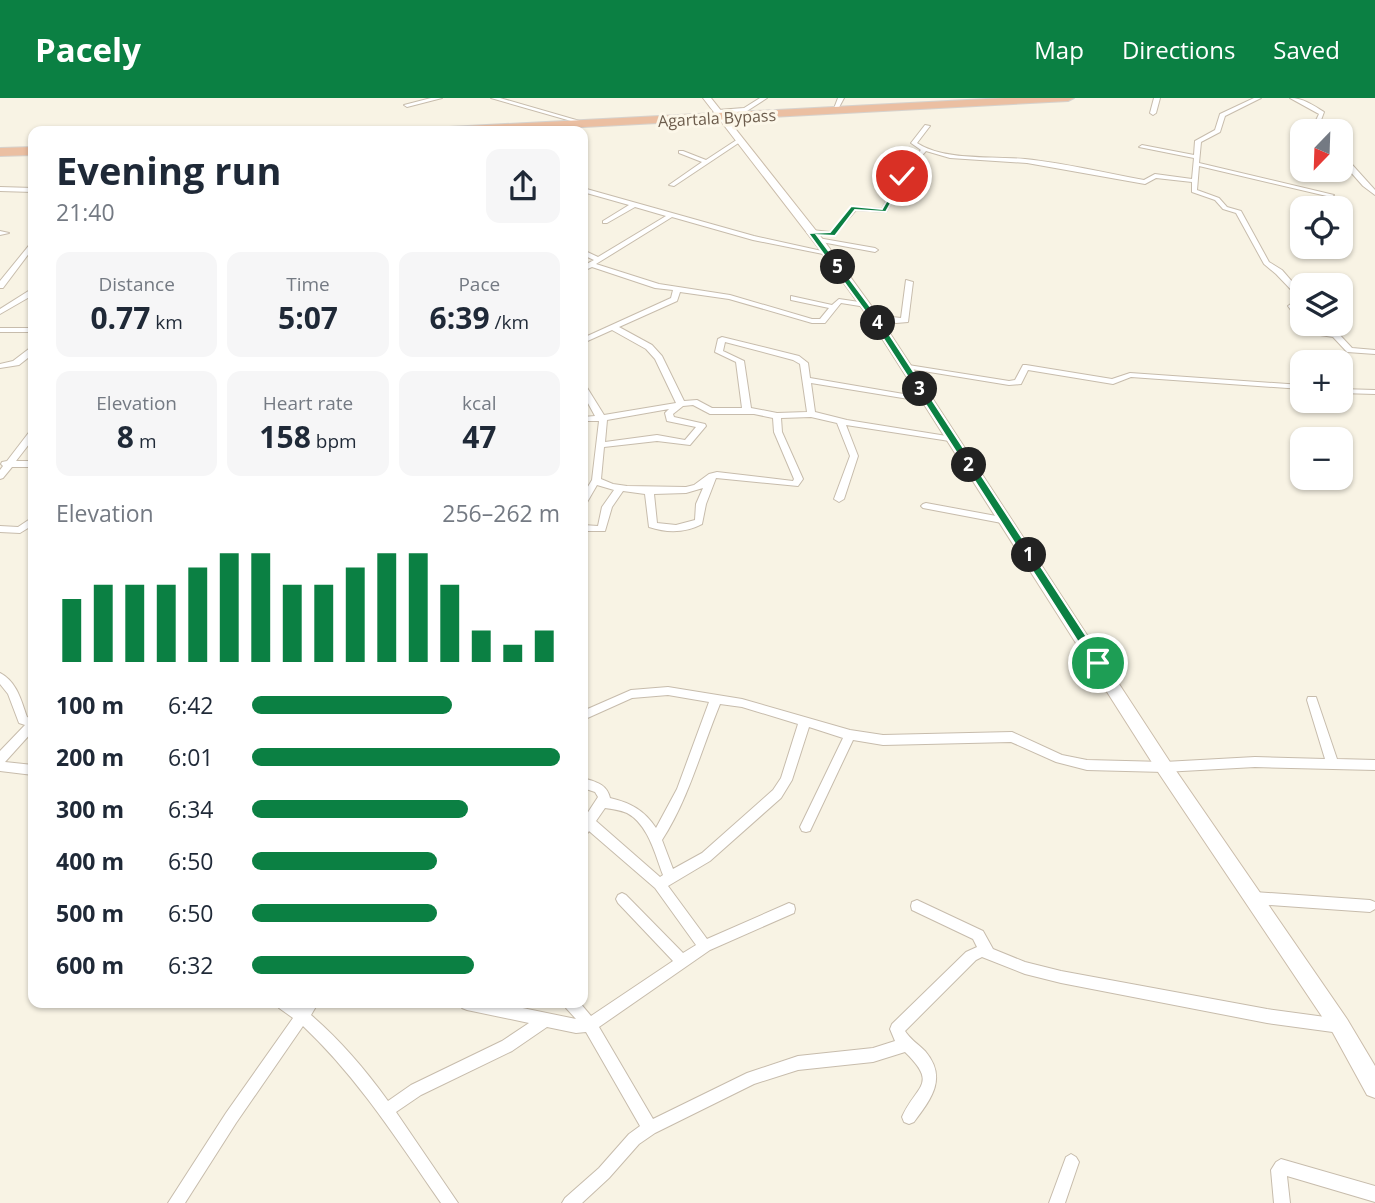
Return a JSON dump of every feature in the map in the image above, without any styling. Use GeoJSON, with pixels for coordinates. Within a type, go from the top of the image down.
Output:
{"type":"FeatureCollection","features":[{"type":"Feature","properties":{"kind":"highway","name":"Agartala Bypass"},"geometry":{"type":"LineString","coordinates":[[563,126],[1006,99],[1068,98]]}},
{"type":"Feature","properties":{"kind":"highway"},"geometry":{"type":"LineString","coordinates":[[0,152],[28,151]]}},
{"type":"Feature","properties":{"kind":"street"},"geometry":{"type":"LineString","coordinates":[[407,105],[439,98]]}},
{"type":"Feature","properties":{"kind":"street"},"geometry":{"type":"LineString","coordinates":[[494,98],[590,124]]}},
{"type":"Feature","properties":{"kind":"street"},"geometry":{"type":"LineString","coordinates":[[707,98],[870,311],[1164,767],[1340,1026],[1375,1087]]}},
{"type":"Feature","properties":{"kind":"street"},"geometry":{"type":"LineString","coordinates":[[720,115],[745,110],[764,98]]}},
{"type":"Feature","properties":{"kind":"street"},"geometry":{"type":"LineString","coordinates":[[835,110],[841,98]]}},
{"type":"Feature","properties":{"kind":"street"},"geometry":{"type":"LineString","coordinates":[[1153,114],[1157,98]]}},
{"type":"Feature","properties":{"kind":"street"},"geometry":{"type":"LineString","coordinates":[[1258,98],[1222,115],[1218,131],[1198,141],[1195,193],[1217,199],[1225,208],[1241,214],[1248,233],[1266,263],[1279,272],[1290,285]]}},
{"type":"Feature","properties":{"kind":"street"},"geometry":{"type":"LineString","coordinates":[[1293,98],[1317,108],[1322,113],[1319,119]]}},
{"type":"Feature","properties":{"kind":"street"},"geometry":{"type":"LineString","coordinates":[[927,126],[914,144],[950,156],[1027,160],[1143,182],[1150,181],[1155,176],[1195,181]]}},
{"type":"Feature","properties":{"kind":"street"},"geometry":{"type":"LineString","coordinates":[[672,185],[704,161],[738,141]]}},
{"type":"Feature","properties":{"kind":"street"},"geometry":{"type":"LineString","coordinates":[[1142,147],[1331,195]]}},
{"type":"Feature","properties":{"kind":"street"},"geometry":{"type":"LineString","coordinates":[[815,236],[832,234],[854,208],[884,211],[912,160],[923,149]]}},
{"type":"Feature","properties":{"kind":"street"},"geometry":{"type":"LineString","coordinates":[[681,152],[704,161]]}},
{"type":"Feature","properties":{"kind":"street"},"geometry":{"type":"LineString","coordinates":[[887,153],[912,160]]}},
{"type":"Feature","properties":{"kind":"street"},"geometry":{"type":"LineString","coordinates":[[1353,169],[1362,182],[1375,193]]}},
{"type":"Feature","properties":{"kind":"street"},"geometry":{"type":"LineString","coordinates":[[0,189],[28,190]]}},
{"type":"Feature","properties":{"kind":"street"},"geometry":{"type":"LineString","coordinates":[[588,192],[787,247],[828,253]]}},
{"type":"Feature","properties":{"kind":"street"},"geometry":{"type":"LineString","coordinates":[[605,222],[633,205]]}},
{"type":"Feature","properties":{"kind":"street"},"geometry":{"type":"LineString","coordinates":[[588,266],[670,216]]}},
{"type":"Feature","properties":{"kind":"street"},"geometry":{"type":"LineString","coordinates":[[815,236],[875,250]]}},
{"type":"Feature","properties":{"kind":"street"},"geometry":{"type":"LineString","coordinates":[[0,286],[28,249]]}},
{"type":"Feature","properties":{"kind":"street"},"geometry":{"type":"LineString","coordinates":[[24,253],[28,253]]}},
{"type":"Feature","properties":{"kind":"street"},"geometry":{"type":"LineString","coordinates":[[588,257],[594,262],[677,289],[730,297],[812,321],[822,321],[839,301],[905,320],[909,282]]}},
{"type":"Feature","properties":{"kind":"street"},"geometry":{"type":"LineString","coordinates":[[588,339],[674,299],[677,289]]}},
{"type":"Feature","properties":{"kind":"street"},"geometry":{"type":"LineString","coordinates":[[0,312],[28,295]]}},
{"type":"Feature","properties":{"kind":"street"},"geometry":{"type":"LineString","coordinates":[[794,298],[833,307]]}},
{"type":"Feature","properties":{"kind":"street"},"geometry":{"type":"LineString","coordinates":[[612,327],[649,347],[659,358],[681,404]]}},
{"type":"Feature","properties":{"kind":"street"},"geometry":{"type":"LineString","coordinates":[[0,330],[28,329]]}},
{"type":"Feature","properties":{"kind":"street"},"geometry":{"type":"LineString","coordinates":[[1336,336],[1350,350],[1375,352]]}},
{"type":"Feature","properties":{"kind":"street"},"geometry":{"type":"LineString","coordinates":[[747,411],[740,361],[719,352],[722,339],[804,363],[811,414]]}},
{"type":"Feature","properties":{"kind":"street"},"geometry":{"type":"LineString","coordinates":[[0,366],[16,363],[28,354]]}},
{"type":"Feature","properties":{"kind":"street"},"geometry":{"type":"LineString","coordinates":[[905,366],[1009,383],[1017,382],[1026,368],[1113,382],[1130,374],[1290,386]]}},
{"type":"Feature","properties":{"kind":"street"},"geometry":{"type":"LineString","coordinates":[[807,380],[927,400]]}},
{"type":"Feature","properties":{"kind":"street"},"geometry":{"type":"LineString","coordinates":[[1353,391],[1375,392]]}},
{"type":"Feature","properties":{"kind":"street"},"geometry":{"type":"LineString","coordinates":[[588,397],[602,418],[596,480],[588,494]]}},
{"type":"Feature","properties":{"kind":"street"},"geometry":{"type":"LineString","coordinates":[[588,419],[694,402],[710,411],[811,414],[953,440]]}},
{"type":"Feature","properties":{"kind":"street"},"geometry":{"type":"LineString","coordinates":[[601,445],[651,438],[684,443],[691,441],[702,428],[701,424],[675,422],[668,415],[681,404]]}},
{"type":"Feature","properties":{"kind":"street"},"geometry":{"type":"LineString","coordinates":[[596,480],[619,490],[692,489],[712,476],[791,484],[798,482],[778,432],[777,415]]}},
{"type":"Feature","properties":{"kind":"street"},"geometry":{"type":"LineString","coordinates":[[839,499],[854,456],[841,421]]}},
{"type":"Feature","properties":{"kind":"street"},"geometry":{"type":"LineString","coordinates":[[0,476],[4,464],[28,438]]}},
{"type":"Feature","properties":{"kind":"street"},"geometry":{"type":"LineString","coordinates":[[4,464],[28,464]]}},
{"type":"Feature","properties":{"kind":"street"},"geometry":{"type":"LineString","coordinates":[[649,489],[652,525],[661,528],[694,525],[699,522],[701,504],[712,476]]}},
{"type":"Feature","properties":{"kind":"street"},"geometry":{"type":"LineString","coordinates":[[588,528],[602,529],[607,507],[619,490]]}},
{"type":"Feature","properties":{"kind":"street"},"geometry":{"type":"LineString","coordinates":[[926,506],[1007,521]]}},
{"type":"Feature","properties":{"kind":"street"},"geometry":{"type":"LineString","coordinates":[[0,529],[20,530],[28,524]]}},
{"type":"Feature","properties":{"kind":"street"},"geometry":{"type":"LineString","coordinates":[[0,677],[13,692],[23,720],[28,722]]}},
{"type":"Feature","properties":{"kind":"street"},"geometry":{"type":"LineString","coordinates":[[588,714],[631,694],[668,691],[716,699],[850,735],[883,740],[1012,737],[1060,759],[1080,764],[1164,767],[1255,762],[1375,765]]}},
{"type":"Feature","properties":{"kind":"street"},"geometry":{"type":"LineString","coordinates":[[655,840],[688,776],[716,699]]}},
{"type":"Feature","properties":{"kind":"street"},"geometry":{"type":"LineString","coordinates":[[1312,700],[1332,763]]}},
{"type":"Feature","properties":{"kind":"street"},"geometry":{"type":"LineString","coordinates":[[664,881],[706,857],[777,794],[786,780],[805,721]]}},
{"type":"Feature","properties":{"kind":"street"},"geometry":{"type":"LineString","coordinates":[[0,759],[28,729]]}},
{"type":"Feature","properties":{"kind":"street"},"geometry":{"type":"LineString","coordinates":[[806,827],[850,735]]}},
{"type":"Feature","properties":{"kind":"street"},"geometry":{"type":"LineString","coordinates":[[0,766],[28,769]]}},
{"type":"Feature","properties":{"kind":"street"},"geometry":{"type":"LineString","coordinates":[[588,785],[604,793],[602,802],[588,823]]}},
{"type":"Feature","properties":{"kind":"street"},"geometry":{"type":"LineString","coordinates":[[602,802],[635,812],[655,840],[664,881],[705,946]]}},
{"type":"Feature","properties":{"kind":"street"},"geometry":{"type":"LineString","coordinates":[[588,827],[664,881]]}},
{"type":"Feature","properties":{"kind":"street"},"geometry":{"type":"LineString","coordinates":[[1254,898],[1370,906]]}},
{"type":"Feature","properties":{"kind":"street"},"geometry":{"type":"LineString","coordinates":[[622,899],[683,962]]}},
{"type":"Feature","properties":{"kind":"street"},"geometry":{"type":"LineString","coordinates":[[917,906],[978,935],[987,951],[1025,968],[1268,1016],[1340,1026]]}},
{"type":"Feature","properties":{"kind":"street"},"geometry":{"type":"LineString","coordinates":[[494,1008],[576,1026],[590,1025],[705,946],[789,909]]}},
{"type":"Feature","properties":{"kind":"street"},"geometry":{"type":"LineString","coordinates":[[909,1117],[927,1091],[930,1072],[927,1062],[898,1034],[899,1025],[971,956],[987,951]]}},
{"type":"Feature","properties":{"kind":"street"},"geometry":{"type":"LineString","coordinates":[[176,1203],[306,1008],[385,1111],[450,1203]]}},
{"type":"Feature","properties":{"kind":"street"},"geometry":{"type":"LineString","coordinates":[[575,1008],[590,1025],[650,1128]]}},
{"type":"Feature","properties":{"kind":"street"},"geometry":{"type":"LineString","coordinates":[[385,1111],[416,1090],[507,1046],[547,1018]]}},
{"type":"Feature","properties":{"kind":"street"},"geometry":{"type":"LineString","coordinates":[[570,1203],[604,1173],[634,1139],[650,1128],[766,1073],[798,1063],[873,1055],[906,1044]]}},
{"type":"Feature","properties":{"kind":"street"},"geometry":{"type":"LineString","coordinates":[[1057,1203],[1070,1162]]}},
{"type":"Feature","properties":{"kind":"street"},"geometry":{"type":"LineString","coordinates":[[1282,1203],[1281,1167],[1375,1194]]}},
{"type":"Feature","properties":{"kind":"route"},"geometry":{"type":"LineString","coordinates":[[902,176],[884,211],[854,208],[832,234],[812,233],[874,317],[1098,663]]}}]}
